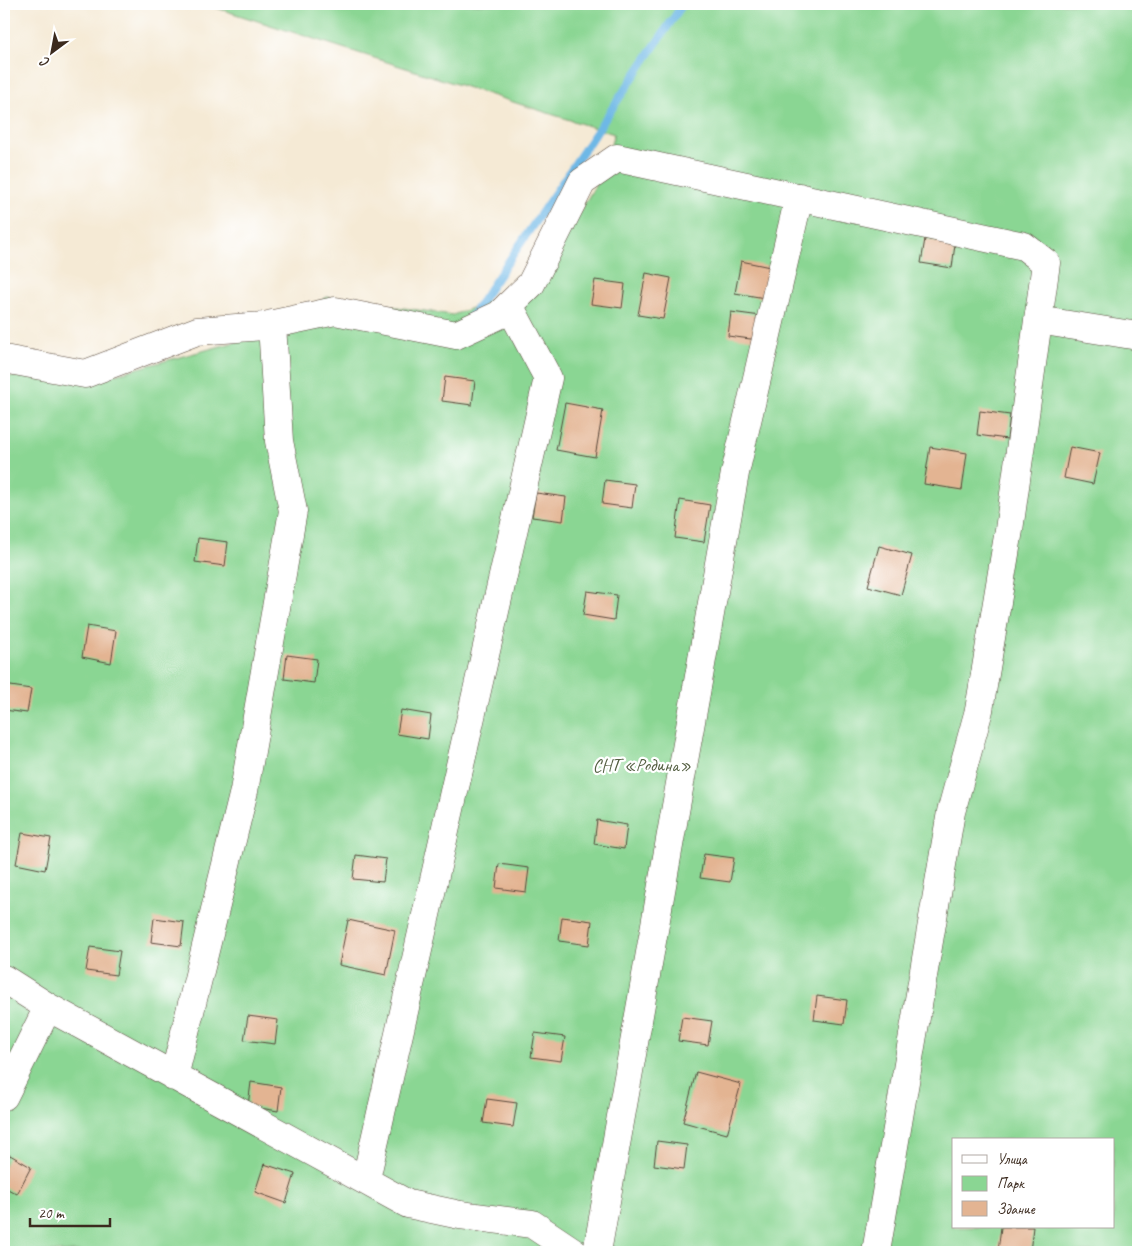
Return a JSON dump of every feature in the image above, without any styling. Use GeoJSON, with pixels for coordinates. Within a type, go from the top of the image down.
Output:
{"type":"FeatureCollection","features":[{"type":"Feature","properties":{"kind":"lane"},"geometry":{"type":"LineString","coordinates":[[4,359],[85,374],[197,331],[272,324],[334,311],[456,335],[499,315],[531,284],[582,182],[617,158],[1024,246],[1046,263],[1009,530],[979,710],[951,812],[876,1252]]}},
{"type":"Feature","properties":{"kind":"lane"},"geometry":{"type":"LineString","coordinates":[[597,1252],[735,473],[799,198]]}},
{"type":"Feature","properties":{"kind":"lane"},"geometry":{"type":"LineString","coordinates":[[366,1180],[548,378],[509,305]]}},
{"type":"Feature","properties":{"kind":"lane"},"geometry":{"type":"LineString","coordinates":[[1038,320],[1138,336]]}},
{"type":"Feature","properties":{"kind":"lane"},"geometry":{"type":"LineString","coordinates":[[174,1077],[244,791],[294,511],[279,441],[272,324]]}},
{"type":"Feature","properties":{"kind":"lane"},"geometry":{"type":"LineString","coordinates":[[4,979],[174,1077],[408,1204],[460,1215],[532,1224],[574,1252]]}},
{"type":"Feature","properties":{"kind":"lane"},"geometry":{"type":"LineString","coordinates":[[4,1096],[48,1006]]}},
{"type":"Feature","properties":{"kind":"green space","name":"СНТ «Родина»"},"geometry":{"type":"Polygon","coordinates":[[[204,4],[1138,4],[1138,1252],[4,1252],[4,376],[90,381],[262,335],[327,297],[453,315],[539,282],[602,174],[614,134],[204,4]]]}},
{"type":"Feature","properties":{"kind":"building"},"geometry":{"type":"Polygon","coordinates":[[[925,239],[955,244],[952,268],[921,263],[925,239]]]}},
{"type":"Feature","properties":{"kind":"building"},"geometry":{"type":"Polygon","coordinates":[[[741,261],[770,267],[765,298],[735,293],[741,261]]]}},
{"type":"Feature","properties":{"kind":"building"},"geometry":{"type":"Polygon","coordinates":[[[646,273],[671,278],[663,319],[638,315],[646,273]]]}},
{"type":"Feature","properties":{"kind":"building"},"geometry":{"type":"Polygon","coordinates":[[[595,280],[625,284],[622,308],[591,304],[595,280]]]}},
{"type":"Feature","properties":{"kind":"building"},"geometry":{"type":"Polygon","coordinates":[[[731,312],[761,316],[758,340],[728,336],[731,312]]]}},
{"type":"Feature","properties":{"kind":"building"},"geometry":{"type":"Polygon","coordinates":[[[445,377],[475,381],[472,405],[442,401],[445,377]]]}},
{"type":"Feature","properties":{"kind":"building"},"geometry":{"type":"Polygon","coordinates":[[[565,403],[603,410],[595,457],[556,450],[565,403]]]}},
{"type":"Feature","properties":{"kind":"building"},"geometry":{"type":"Polygon","coordinates":[[[980,411],[1010,415],[1007,439],[977,435],[980,411]]]}},
{"type":"Feature","properties":{"kind":"building"},"geometry":{"type":"Polygon","coordinates":[[[930,447],[967,453],[962,490],[924,484],[930,447]]]}},
{"type":"Feature","properties":{"kind":"building"},"geometry":{"type":"Polygon","coordinates":[[[1070,447],[1100,453],[1093,484],[1064,478],[1070,447]]]}},
{"type":"Feature","properties":{"kind":"building"},"geometry":{"type":"Polygon","coordinates":[[[605,480],[635,484],[632,508],[602,504],[605,480]]]}},
{"type":"Feature","properties":{"kind":"building"},"geometry":{"type":"Polygon","coordinates":[[[536,493],[566,497],[563,521],[532,517],[536,493]]]}},
{"type":"Feature","properties":{"kind":"building"},"geometry":{"type":"Polygon","coordinates":[[[680,500],[710,505],[704,542],[675,538],[680,500]]]}},
{"type":"Feature","properties":{"kind":"building"},"geometry":{"type":"Polygon","coordinates":[[[198,538],[228,542],[225,566],[195,562],[198,538]]]}},
{"type":"Feature","properties":{"kind":"building"},"geometry":{"type":"Polygon","coordinates":[[[879,546],[912,555],[901,595],[868,586],[879,546]]]}},
{"type":"Feature","properties":{"kind":"building"},"geometry":{"type":"Polygon","coordinates":[[[587,591],[617,595],[614,620],[583,615],[587,591]]]}},
{"type":"Feature","properties":{"kind":"building"},"geometry":{"type":"Polygon","coordinates":[[[87,626],[116,631],[111,663],[82,657],[87,626]]]}},
{"type":"Feature","properties":{"kind":"building"},"geometry":{"type":"Polygon","coordinates":[[[287,655],[317,659],[314,683],[284,679],[287,655]]]}},
{"type":"Feature","properties":{"kind":"building"},"geometry":{"type":"Polygon","coordinates":[[[4,685],[31,689],[27,713],[4,710],[4,685]]]}},
{"type":"Feature","properties":{"kind":"building"},"geometry":{"type":"Polygon","coordinates":[[[401,710],[431,715],[428,739],[397,734],[401,710]]]}},
{"type":"Feature","properties":{"kind":"building"},"geometry":{"type":"Polygon","coordinates":[[[597,820],[627,825],[624,849],[594,844],[597,820]]]}},
{"type":"Feature","properties":{"kind":"building"},"geometry":{"type":"Polygon","coordinates":[[[22,833],[51,838],[45,870],[16,864],[22,833]]]}},
{"type":"Feature","properties":{"kind":"building"},"geometry":{"type":"Polygon","coordinates":[[[704,854],[734,858],[730,882],[700,878],[704,854]]]}},
{"type":"Feature","properties":{"kind":"building"},"geometry":{"type":"Polygon","coordinates":[[[356,855],[386,859],[383,882],[353,879],[356,855]]]}},
{"type":"Feature","properties":{"kind":"building"},"geometry":{"type":"Polygon","coordinates":[[[499,864],[529,868],[526,892],[496,888],[499,864]]]}},
{"type":"Feature","properties":{"kind":"building"},"geometry":{"type":"Polygon","coordinates":[[[562,917],[592,921],[589,945],[559,941],[562,917]]]}},
{"type":"Feature","properties":{"kind":"building"},"geometry":{"type":"Polygon","coordinates":[[[154,918],[184,922],[181,946],[151,942],[154,918]]]}},
{"type":"Feature","properties":{"kind":"building"},"geometry":{"type":"Polygon","coordinates":[[[348,920],[395,930],[386,975],[339,965],[348,920]]]}},
{"type":"Feature","properties":{"kind":"building"},"geometry":{"type":"Polygon","coordinates":[[[90,947],[120,951],[116,975],[86,971],[90,947]]]}},
{"type":"Feature","properties":{"kind":"building"},"geometry":{"type":"Polygon","coordinates":[[[817,996],[847,1000],[844,1024],[814,1020],[817,996]]]}},
{"type":"Feature","properties":{"kind":"building"},"geometry":{"type":"Polygon","coordinates":[[[248,1016],[278,1020],[275,1044],[244,1040],[248,1016]]]}},
{"type":"Feature","properties":{"kind":"building"},"geometry":{"type":"Polygon","coordinates":[[[682,1017],[712,1021],[708,1045],[678,1041],[682,1017]]]}},
{"type":"Feature","properties":{"kind":"building"},"geometry":{"type":"Polygon","coordinates":[[[535,1033],[565,1037],[561,1061],[531,1057],[535,1033]]]}},
{"type":"Feature","properties":{"kind":"building"},"geometry":{"type":"Polygon","coordinates":[[[696,1072],[741,1084],[727,1134],[683,1122],[696,1072]]]}},
{"type":"Feature","properties":{"kind":"building"},"geometry":{"type":"Polygon","coordinates":[[[251,1082],[281,1087],[278,1111],[248,1106],[251,1082]]]}},
{"type":"Feature","properties":{"kind":"building"},"geometry":{"type":"Polygon","coordinates":[[[487,1099],[517,1103],[513,1127],[483,1123],[487,1099]]]}},
{"type":"Feature","properties":{"kind":"building"},"geometry":{"type":"Polygon","coordinates":[[[657,1141],[687,1145],[684,1169],[654,1165],[657,1141]]]}},
{"type":"Feature","properties":{"kind":"building"},"geometry":{"type":"Polygon","coordinates":[[[10,1155],[31,1167],[17,1194],[4,1187],[4,1167],[10,1155]]]}},
{"type":"Feature","properties":{"kind":"building"},"geometry":{"type":"Polygon","coordinates":[[[264,1164],[295,1174],[286,1203],[255,1192],[264,1164]]]}},
{"type":"Feature","properties":{"kind":"building"},"geometry":{"type":"Polygon","coordinates":[[[1001,1228],[1033,1228],[1030,1252],[998,1251],[1001,1228]]]}},
{"type":"Feature","properties":{"kind":"waterway"},"geometry":{"type":"LineString","coordinates":[[470,318],[683,4]]}}]}
